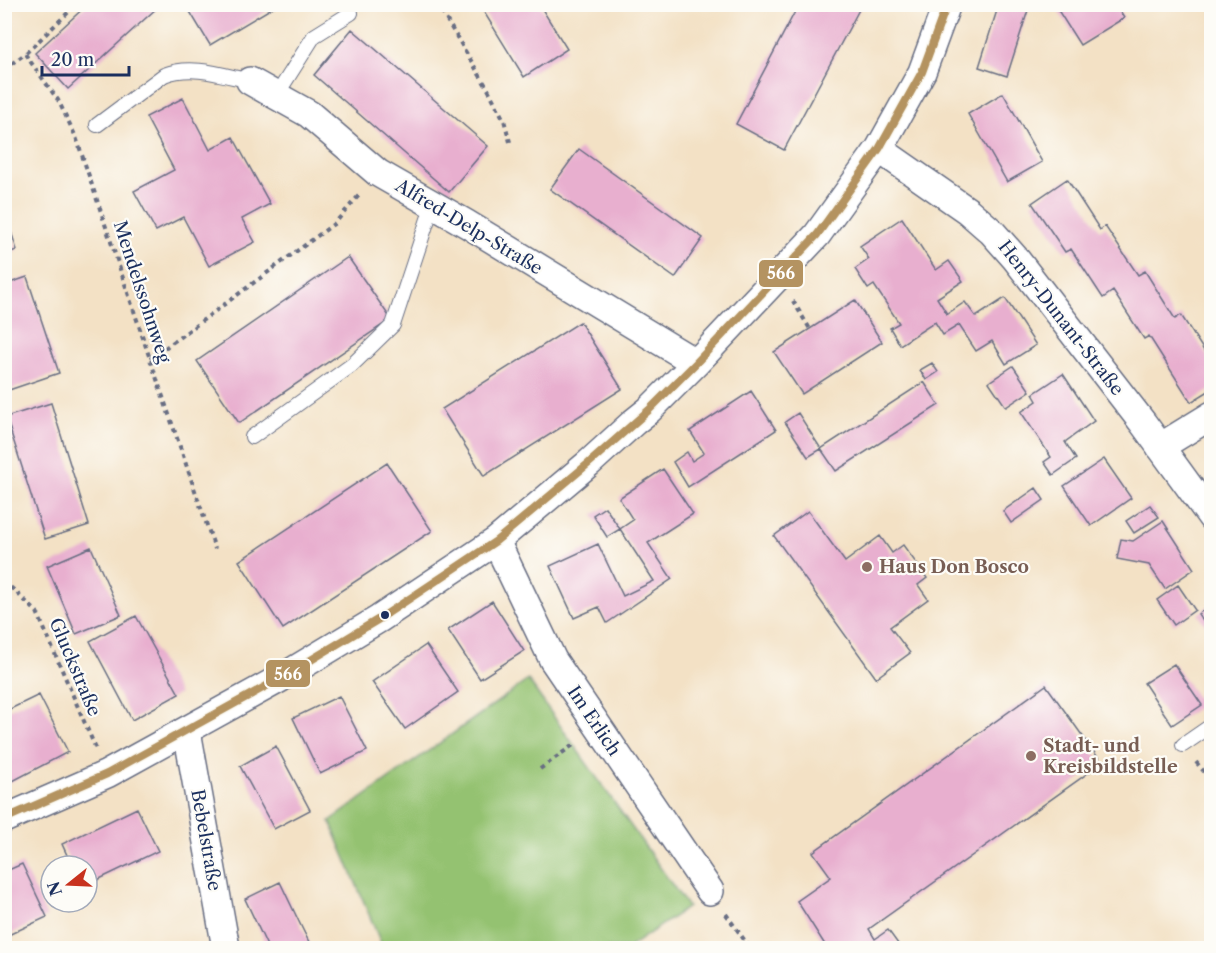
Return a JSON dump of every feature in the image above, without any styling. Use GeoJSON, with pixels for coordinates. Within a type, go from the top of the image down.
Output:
{"type":"FeatureCollection","features":[{"type":"Feature","properties":{"kind":"street"},"geometry":{"type":"LineString","coordinates":[[4,819],[107,774],[281,678],[380,619],[496,541],[590,463],[649,411],[818,235],[879,149],[922,72],[947,4]]}},
{"type":"Feature","properties":{"kind":"street","name":"Alfred-Delp-Straße"},"geometry":{"type":"LineString","coordinates":[[250,81],[309,114],[378,173],[696,363]]}},
{"type":"Feature","properties":{"kind":"street","name":"Henry-Dunant-Straße"},"geometry":{"type":"LineString","coordinates":[[879,149],[968,211],[992,232],[1015,258],[1212,518]]}},
{"type":"Feature","properties":{"kind":"street"},"geometry":{"type":"LineString","coordinates":[[1160,447],[1212,415]]}},
{"type":"Feature","properties":{"kind":"street","name":"Im Erlich"},"geometry":{"type":"LineString","coordinates":[[496,541],[553,660],[710,891]]}},
{"type":"Feature","properties":{"kind":"street","name":"Bebelstraße"},"geometry":{"type":"LineString","coordinates":[[187,731],[226,948]]}},
{"type":"Feature","properties":{"kind":"lane"},"geometry":{"type":"LineString","coordinates":[[276,96],[314,36],[351,14]]}},
{"type":"Feature","properties":{"kind":"lane"},"geometry":{"type":"LineString","coordinates":[[97,125],[164,75],[176,70],[198,71],[250,81]]}},
{"type":"Feature","properties":{"kind":"lane"},"geometry":{"type":"LineString","coordinates":[[252,437],[352,365],[393,325],[433,204]]}},
{"type":"Feature","properties":{"kind":"lane"},"geometry":{"type":"LineString","coordinates":[[1183,745],[1212,725]]}},
{"type":"Feature","properties":{"kind":"path"},"geometry":{"type":"LineString","coordinates":[[4,69],[25,54],[77,4]]}},
{"type":"Feature","properties":{"kind":"path"},"geometry":{"type":"LineString","coordinates":[[436,4],[488,89],[504,120],[510,142]]}},
{"type":"Feature","properties":{"kind":"path","name":"Mendelssohnweg"},"geometry":{"type":"LineString","coordinates":[[25,54],[58,100],[76,137],[215,549]]}},
{"type":"Feature","properties":{"kind":"path"},"geometry":{"type":"LineString","coordinates":[[1206,119],[1212,128]]}},
{"type":"Feature","properties":{"kind":"path"},"geometry":{"type":"LineString","coordinates":[[150,359],[335,223],[378,173]]}},
{"type":"Feature","properties":{"kind":"path","name":"Gluckstraße"},"geometry":{"type":"LineString","coordinates":[[4,581],[37,612],[107,774]]}},
{"type":"Feature","properties":{"kind":"path"},"geometry":{"type":"LineString","coordinates":[[540,769],[598,727]]}},
{"type":"Feature","properties":{"kind":"path"},"geometry":{"type":"LineString","coordinates":[[710,891],[750,948]]}},
{"type":"Feature","properties":{"kind":"green space"},"geometry":{"type":"Polygon","coordinates":[[[528,680],[688,907],[628,948],[383,948],[330,821],[528,680]]]}},
{"type":"Feature","properties":{"kind":"building"},"geometry":{"type":"Polygon","coordinates":[[[88,4],[155,4],[158,7],[68,89],[35,53],[88,4]]]}},
{"type":"Feature","properties":{"kind":"building"},"geometry":{"type":"Polygon","coordinates":[[[479,4],[539,4],[567,49],[524,77],[479,4]]]}},
{"type":"Feature","properties":{"kind":"building"},"geometry":{"type":"Polygon","coordinates":[[[799,4],[862,4],[784,150],[736,124],[799,4]]]}},
{"type":"Feature","properties":{"kind":"building"},"geometry":{"type":"Polygon","coordinates":[[[999,4],[1030,4],[1007,76],[979,67],[999,4]]]}},
{"type":"Feature","properties":{"kind":"building"},"geometry":{"type":"Polygon","coordinates":[[[1054,4],[1121,4],[1117,7],[1124,18],[1080,45],[1054,4]]]}},
{"type":"Feature","properties":{"kind":"building"},"geometry":{"type":"Polygon","coordinates":[[[186,5],[277,5],[210,45],[186,5]]]}},
{"type":"Feature","properties":{"kind":"building"},"geometry":{"type":"Polygon","coordinates":[[[352,29],[488,146],[449,192],[314,75],[352,29]]]}},
{"type":"Feature","properties":{"kind":"building"},"geometry":{"type":"Polygon","coordinates":[[[1003,93],[1042,162],[1007,182],[968,114],[1003,93]]]}},
{"type":"Feature","properties":{"kind":"building"},"geometry":{"type":"Polygon","coordinates":[[[183,98],[210,150],[233,137],[270,204],[242,219],[255,242],[209,266],[183,217],[156,231],[134,191],[174,170],[146,117],[183,98]]]}},
{"type":"Feature","properties":{"kind":"building"},"geometry":{"type":"Polygon","coordinates":[[[579,149],[703,238],[675,278],[550,189],[579,149]]]}},
{"type":"Feature","properties":{"kind":"building"},"geometry":{"type":"Polygon","coordinates":[[[1067,179],[1100,230],[1105,226],[1138,275],[1145,271],[1175,319],[1181,315],[1212,363],[1212,389],[1191,402],[1149,336],[1144,339],[1113,291],[1103,298],[1071,249],[1065,252],[1032,203],[1067,179]]]}},
{"type":"Feature","properties":{"kind":"building"},"geometry":{"type":"Polygon","coordinates":[[[4,210],[17,250],[4,254],[4,210]]]}},
{"type":"Feature","properties":{"kind":"building"},"geometry":{"type":"Polygon","coordinates":[[[902,218],[936,270],[949,261],[963,281],[937,298],[947,314],[965,302],[976,317],[1005,298],[1036,345],[1006,364],[992,341],[976,351],[959,325],[943,335],[935,322],[900,345],[890,328],[899,323],[874,285],[868,289],[855,269],[869,259],[860,246],[902,218]]]}},
{"type":"Feature","properties":{"kind":"building"},"geometry":{"type":"Polygon","coordinates":[[[348,257],[391,319],[239,423],[197,361],[348,257]]]}},
{"type":"Feature","properties":{"kind":"building"},"geometry":{"type":"Polygon","coordinates":[[[27,277],[59,373],[9,390],[4,376],[4,285],[27,277]]]}},
{"type":"Feature","properties":{"kind":"building"},"geometry":{"type":"Polygon","coordinates":[[[855,300],[882,342],[802,394],[774,352],[855,300]]]}},
{"type":"Feature","properties":{"kind":"building"},"geometry":{"type":"Polygon","coordinates":[[[580,322],[622,389],[484,476],[442,409],[580,322]]]}},
{"type":"Feature","properties":{"kind":"building"},"geometry":{"type":"Polygon","coordinates":[[[932,363],[938,372],[926,380],[920,370],[932,363]]]}},
{"type":"Feature","properties":{"kind":"building"},"geometry":{"type":"Polygon","coordinates":[[[1013,366],[1030,391],[1006,407],[989,382],[1013,366]]]}},
{"type":"Feature","properties":{"kind":"building"},"geometry":{"type":"Polygon","coordinates":[[[1063,374],[1094,421],[1065,442],[1076,459],[1053,475],[1044,462],[1051,457],[1021,412],[1037,401],[1033,394],[1063,374]]]}},
{"type":"Feature","properties":{"kind":"building"},"geometry":{"type":"Polygon","coordinates":[[[924,382],[939,405],[836,471],[821,449],[924,382]]]}},
{"type":"Feature","properties":{"kind":"building"},"geometry":{"type":"Polygon","coordinates":[[[751,391],[776,430],[688,487],[673,462],[687,452],[692,461],[704,453],[690,431],[751,391]]]}},
{"type":"Feature","properties":{"kind":"building"},"geometry":{"type":"Polygon","coordinates":[[[51,403],[89,525],[45,539],[6,417],[51,403]]]}},
{"type":"Feature","properties":{"kind":"building"},"geometry":{"type":"Polygon","coordinates":[[[798,413],[821,449],[808,457],[785,422],[798,413]]]}},
{"type":"Feature","properties":{"kind":"building"},"geometry":{"type":"Polygon","coordinates":[[[1104,459],[1131,498],[1091,526],[1064,486],[1104,459]]]}},
{"type":"Feature","properties":{"kind":"building"},"geometry":{"type":"Polygon","coordinates":[[[387,463],[432,531],[283,629],[239,561],[387,463]]]}},
{"type":"Feature","properties":{"kind":"building"},"geometry":{"type":"Polygon","coordinates":[[[663,469],[693,514],[648,543],[672,579],[607,623],[599,607],[574,618],[550,566],[598,544],[623,596],[654,581],[620,529],[633,520],[619,498],[663,469]]]}},
{"type":"Feature","properties":{"kind":"building"},"geometry":{"type":"Polygon","coordinates":[[[1036,488],[1044,500],[1011,523],[1003,511],[1036,488]]]}},
{"type":"Feature","properties":{"kind":"building"},"geometry":{"type":"Polygon","coordinates":[[[1150,505],[1159,517],[1134,533],[1126,521],[1150,505]]]}},
{"type":"Feature","properties":{"kind":"building"},"geometry":{"type":"Polygon","coordinates":[[[605,507],[620,529],[607,537],[593,515],[605,507]]]}},
{"type":"Feature","properties":{"kind":"building"},"geometry":{"type":"Polygon","coordinates":[[[808,511],[845,562],[880,536],[892,553],[903,545],[927,578],[918,585],[928,599],[890,627],[910,653],[876,678],[774,536],[808,511]]]}},
{"type":"Feature","properties":{"kind":"building"},"geometry":{"type":"Polygon","coordinates":[[[1163,521],[1194,569],[1165,589],[1149,565],[1117,559],[1121,539],[1133,541],[1163,521]]]}},
{"type":"Feature","properties":{"kind":"building"},"geometry":{"type":"Polygon","coordinates":[[[91,547],[121,615],[76,634],[47,566],[91,547]]]}},
{"type":"Feature","properties":{"kind":"building"},"geometry":{"type":"Polygon","coordinates":[[[1178,585],[1195,610],[1174,625],[1157,600],[1178,585]]]}},
{"type":"Feature","properties":{"kind":"building"},"geometry":{"type":"Polygon","coordinates":[[[492,601],[524,651],[480,679],[448,630],[492,601]]]}},
{"type":"Feature","properties":{"kind":"building"},"geometry":{"type":"Polygon","coordinates":[[[1212,604],[1212,634],[1198,614],[1212,604]]]}},
{"type":"Feature","properties":{"kind":"building"},"geometry":{"type":"Polygon","coordinates":[[[136,616],[179,694],[132,720],[90,641],[136,616]]]}},
{"type":"Feature","properties":{"kind":"building"},"geometry":{"type":"Polygon","coordinates":[[[426,645],[458,692],[405,729],[372,682],[426,645]]]}},
{"type":"Feature","properties":{"kind":"building"},"geometry":{"type":"Polygon","coordinates":[[[1174,664],[1202,705],[1172,725],[1144,683],[1174,664]]]}},
{"type":"Feature","properties":{"kind":"building"},"geometry":{"type":"Polygon","coordinates":[[[1046,685],[1102,763],[869,929],[875,939],[888,930],[901,948],[827,948],[797,901],[831,877],[813,852],[1046,685]]]}},
{"type":"Feature","properties":{"kind":"building"},"geometry":{"type":"Polygon","coordinates":[[[39,695],[68,752],[7,784],[4,780],[4,712],[39,695]]]}},
{"type":"Feature","properties":{"kind":"building"},"geometry":{"type":"Polygon","coordinates":[[[339,696],[367,751],[320,774],[293,718],[339,696]]]}},
{"type":"Feature","properties":{"kind":"building"},"geometry":{"type":"Polygon","coordinates":[[[276,746],[310,810],[274,829],[240,766],[276,746]]]}},
{"type":"Feature","properties":{"kind":"building"},"geometry":{"type":"Polygon","coordinates":[[[137,808],[158,851],[99,879],[99,854],[67,854],[62,844],[137,808]]]}},
{"type":"Feature","properties":{"kind":"building"},"geometry":{"type":"Polygon","coordinates":[[[22,864],[39,900],[39,914],[46,914],[47,917],[4,937],[4,872],[22,864]]]}},
{"type":"Feature","properties":{"kind":"building"},"geometry":{"type":"Polygon","coordinates":[[[280,882],[312,948],[268,948],[245,899],[280,882]]]}},
{"type":"Feature","properties":{"kind":"transit line","name":"566"},"geometry":{"type":"LineString","coordinates":[[4,819],[107,774],[281,678],[379,619],[496,541],[589,463],[649,410],[817,235],[879,149],[922,72],[947,4]]}},
{"type":"Feature","properties":{"kind":"place","name":"Haus Don Bosco"},"geometry":{"type":"Point","coordinates":[867,567]}},
{"type":"Feature","properties":{"kind":"place","name":"Stadt- und Kreisbildstelle"},"geometry":{"type":"Point","coordinates":[1031,756]}}]}
